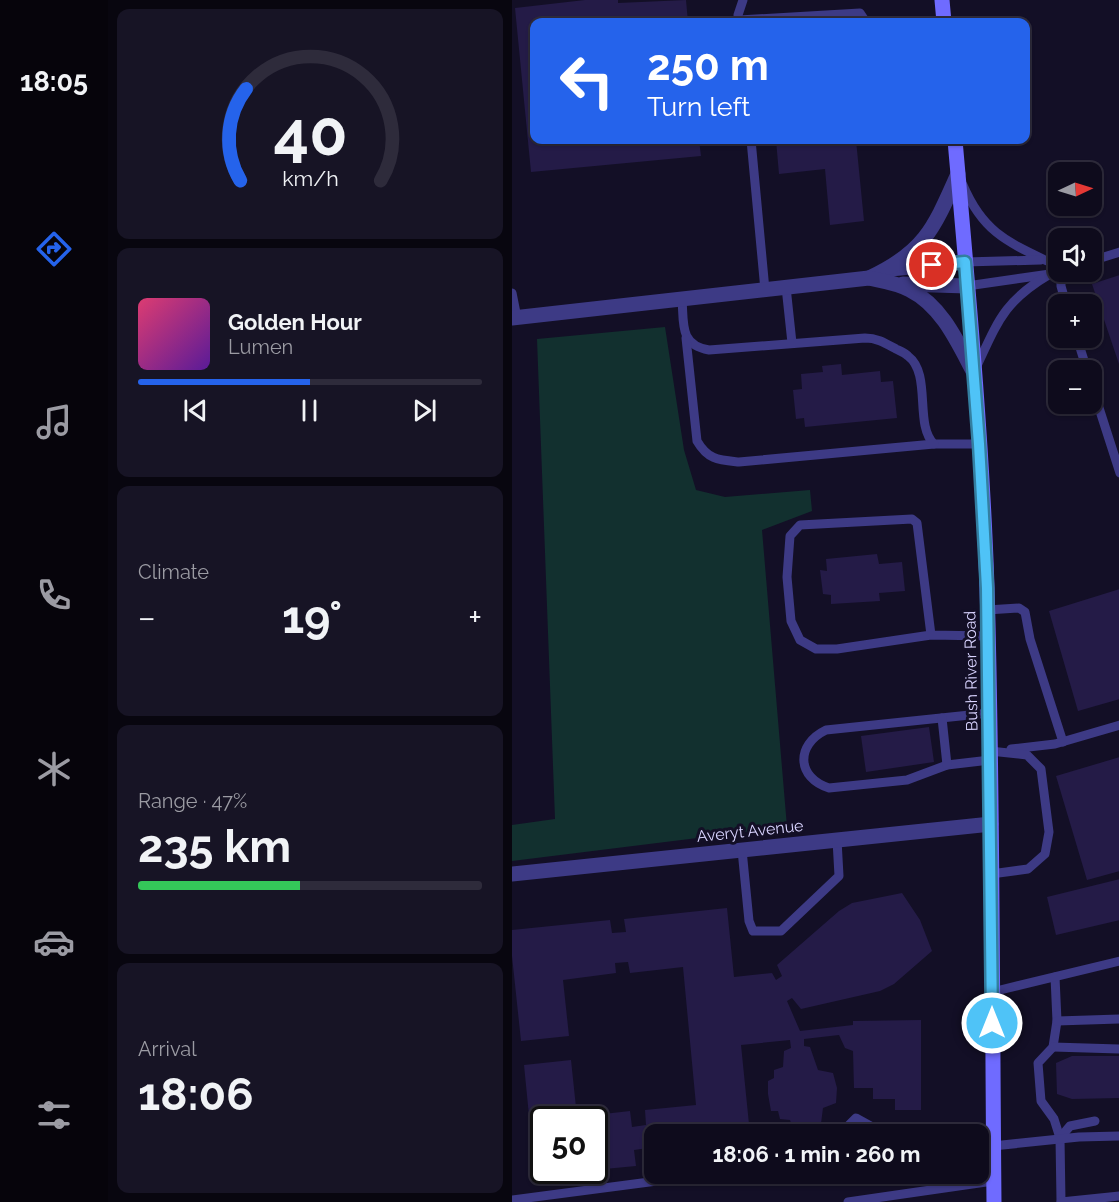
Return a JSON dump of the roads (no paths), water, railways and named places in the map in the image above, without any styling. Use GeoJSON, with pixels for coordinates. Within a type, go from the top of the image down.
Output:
{"type":"FeatureCollection","features":[{"type":"Feature","properties":{"kind":"main road"},"geometry":{"type":"LineString","coordinates":[[942,0],[944,18]]}},
{"type":"Feature","properties":{"kind":"main road","name":"Bush River Road"},"geometry":{"type":"LineString","coordinates":[[955,144],[979,444],[988,636],[994,1202]]}},
{"type":"Feature","properties":{"kind":"street"},"geometry":{"type":"LineString","coordinates":[[891,277],[934,227],[958,174]]}},
{"type":"Feature","properties":{"kind":"street"},"geometry":{"type":"LineString","coordinates":[[514,318],[891,277],[965,262]]}},
{"type":"Feature","properties":{"kind":"street"},"geometry":{"type":"LineString","coordinates":[[891,277],[967,286]]}},
{"type":"Feature","properties":{"kind":"street"},"geometry":{"type":"LineString","coordinates":[[891,277],[926,301],[942,318],[954,334],[974,373]]}},
{"type":"Feature","properties":{"kind":"street","name":"Averyt Avenue"},"geometry":{"type":"LineString","coordinates":[[512,874],[991,824]]}},
{"type":"Feature","properties":{"kind":"lane"},"geometry":{"type":"LineString","coordinates":[[740,18],[743,0]]}},
{"type":"Feature","properties":{"kind":"lane"},"geometry":{"type":"LineString","coordinates":[[784,18],[860,13],[863,18]]}},
{"type":"Feature","properties":{"kind":"lane"},"geometry":{"type":"LineString","coordinates":[[751,144],[765,290]]}},
{"type":"Feature","properties":{"kind":"lane"},"geometry":{"type":"LineString","coordinates":[[958,174],[973,210],[995,232],[1048,261]]}},
{"type":"Feature","properties":{"kind":"lane"},"geometry":{"type":"LineString","coordinates":[[1102,258],[1120,252]]}},
{"type":"Feature","properties":{"kind":"lane"},"geometry":{"type":"LineString","coordinates":[[965,262],[1025,259],[1048,261]]}},
{"type":"Feature","properties":{"kind":"lane"},"geometry":{"type":"LineString","coordinates":[[967,286],[1048,270]]}},
{"type":"Feature","properties":{"kind":"lane"},"geometry":{"type":"LineString","coordinates":[[974,373],[995,328],[1012,301],[1048,274]]}},
{"type":"Feature","properties":{"kind":"lane"},"geometry":{"type":"LineString","coordinates":[[786,287],[792,343]]}},
{"type":"Feature","properties":{"kind":"lane"},"geometry":{"type":"LineString","coordinates":[[512,292],[514,318]]}},
{"type":"Feature","properties":{"kind":"lane"},"geometry":{"type":"LineString","coordinates":[[682,299],[697,441],[704,453],[720,460],[739,462],[934,444],[979,444]]}},
{"type":"Feature","properties":{"kind":"lane"},"geometry":{"type":"LineString","coordinates":[[686,335],[691,343],[709,350],[874,338],[910,356],[922,389],[927,438],[934,444]]}},
{"type":"Feature","properties":{"kind":"lane"},"geometry":{"type":"LineString","coordinates":[[1101,414],[1120,473]]}},
{"type":"Feature","properties":{"kind":"lane"},"geometry":{"type":"LineString","coordinates":[[931,635],[917,523],[912,519],[800,525],[790,536],[788,577],[791,621],[800,640],[816,649],[837,649],[931,635],[988,636]]}},
{"type":"Feature","properties":{"kind":"lane"},"geometry":{"type":"LineString","coordinates":[[987,610],[1019,608],[1025,612],[1030,639],[1063,742]]}},
{"type":"Feature","properties":{"kind":"lane"},"geometry":{"type":"LineString","coordinates":[[989,713],[826,730],[818,734],[806,748],[805,769],[810,779],[829,788],[907,780],[947,765],[1063,742],[1120,725]]}},
{"type":"Feature","properties":{"kind":"lane"},"geometry":{"type":"LineString","coordinates":[[942,718],[947,765]]}},
{"type":"Feature","properties":{"kind":"lane"},"geometry":{"type":"LineString","coordinates":[[990,755],[1027,755],[1041,769],[1049,832],[1045,854],[1028,868],[991,874]]}},
{"type":"Feature","properties":{"kind":"lane"},"geometry":{"type":"LineString","coordinates":[[742,850],[749,921],[754,931],[781,932],[839,876],[838,840]]}},
{"type":"Feature","properties":{"kind":"lane"},"geometry":{"type":"LineString","coordinates":[[992,992],[1120,962]]}},
{"type":"Feature","properties":{"kind":"lane"},"geometry":{"type":"LineString","coordinates":[[1055,977],[1057,1021],[1053,1047],[1038,1063],[1041,1101],[1054,1119],[1060,1138],[1061,1202],[1120,1196]]}},
{"type":"Feature","properties":{"kind":"lane"},"geometry":{"type":"LineString","coordinates":[[1057,1021],[1120,1019]]}},
{"type":"Feature","properties":{"kind":"lane"},"geometry":{"type":"LineString","coordinates":[[1053,1047],[1120,1049]]}},
{"type":"Feature","properties":{"kind":"lane"},"geometry":{"type":"LineString","coordinates":[[850,1124],[856,1118],[867,1124]]}},
{"type":"Feature","properties":{"kind":"lane"},"geometry":{"type":"LineString","coordinates":[[1060,1138],[1070,1126],[1095,1121]]}},
{"type":"Feature","properties":{"kind":"lane"},"geometry":{"type":"LineString","coordinates":[[993,1146],[1060,1138],[1120,1136]]}},
{"type":"Feature","properties":{"kind":"lane"},"geometry":{"type":"LineString","coordinates":[[989,1182],[994,1181]]}},
{"type":"Feature","properties":{"kind":"lane"},"geometry":{"type":"LineString","coordinates":[[512,1200],[644,1183]]}},
{"type":"Feature","properties":{"kind":"lane"},"geometry":{"type":"LineString","coordinates":[[848,1202],[964,1184]]}}]}
